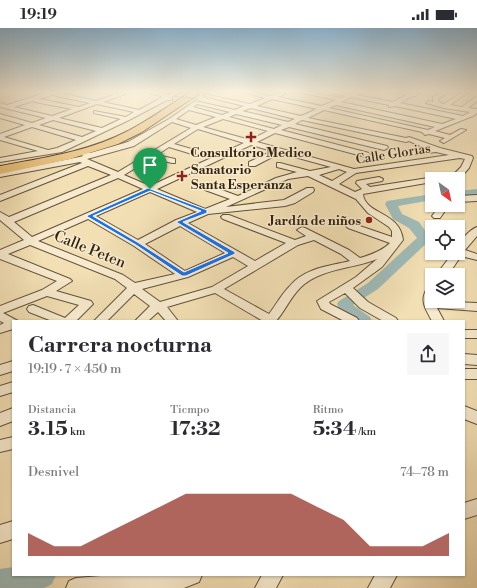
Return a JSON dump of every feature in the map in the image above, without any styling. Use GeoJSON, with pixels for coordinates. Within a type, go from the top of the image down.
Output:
{"type":"FeatureCollection","features":[{"type":"Feature","properties":{"kind":"highway"},"geometry":{"type":"LineString","coordinates":[[0,170],[85,158],[114,142],[146,118]]}},
{"type":"Feature","properties":{"kind":"highway"},"geometry":{"type":"LineString","coordinates":[[0,166],[89,146],[119,134],[146,118]]}},
{"type":"Feature","properties":{"kind":"street"},"geometry":{"type":"LineString","coordinates":[[5,117],[82,139]]}},
{"type":"Feature","properties":{"kind":"street"},"geometry":{"type":"LineString","coordinates":[[47,117],[102,130]]}},
{"type":"Feature","properties":{"kind":"street"},"geometry":{"type":"LineString","coordinates":[[119,117],[127,119],[146,118]]}},
{"type":"Feature","properties":{"kind":"street"},"geometry":{"type":"LineString","coordinates":[[0,175],[85,158],[131,144],[171,120],[172,117]]}},
{"type":"Feature","properties":{"kind":"street"},"geometry":{"type":"LineString","coordinates":[[4,218],[119,175],[197,127],[220,117]]}},
{"type":"Feature","properties":{"kind":"street"},"geometry":{"type":"LineString","coordinates":[[221,117],[366,155]]}},
{"type":"Feature","properties":{"kind":"street"},"geometry":{"type":"LineString","coordinates":[[259,117],[384,148]]}},
{"type":"Feature","properties":{"kind":"street"},"geometry":{"type":"LineString","coordinates":[[299,117],[329,125],[408,139],[460,156],[473,157],[471,166],[465,168],[462,172]]}},
{"type":"Feature","properties":{"kind":"street"},"geometry":{"type":"LineString","coordinates":[[329,125],[346,117]]}},
{"type":"Feature","properties":{"kind":"street"},"geometry":{"type":"LineString","coordinates":[[364,117],[450,137]]}},
{"type":"Feature","properties":{"kind":"street"},"geometry":{"type":"LineString","coordinates":[[403,117],[442,126]]}},
{"type":"Feature","properties":{"kind":"street"},"geometry":{"type":"LineString","coordinates":[[459,117],[463,118]]}},
{"type":"Feature","properties":{"kind":"street"},"geometry":{"type":"LineString","coordinates":[[0,137],[51,118]]}},
{"type":"Feature","properties":{"kind":"street"},"geometry":{"type":"LineString","coordinates":[[0,254],[150,189],[303,118]]}},
{"type":"Feature","properties":{"kind":"street"},"geometry":{"type":"LineString","coordinates":[[363,122],[370,118]]}},
{"type":"Feature","properties":{"kind":"street"},"geometry":{"type":"LineString","coordinates":[[138,244],[179,222],[238,199],[284,178],[306,172],[329,172],[342,168],[354,160],[366,155],[463,118]]}},
{"type":"Feature","properties":{"kind":"street"},"geometry":{"type":"LineString","coordinates":[[0,160],[58,150],[127,119]]}},
{"type":"Feature","properties":{"kind":"street"},"geometry":{"type":"LineString","coordinates":[[171,120],[277,151],[354,171]]}},
{"type":"Feature","properties":{"kind":"street"},"geometry":{"type":"LineString","coordinates":[[378,134],[395,124]]}},
{"type":"Feature","properties":{"kind":"street"},"geometry":{"type":"LineString","coordinates":[[337,136],[356,125]]}},
{"type":"Feature","properties":{"kind":"street"},"geometry":{"type":"LineString","coordinates":[[410,153],[435,149],[450,137],[463,130]]}},
{"type":"Feature","properties":{"kind":"street"},"geometry":{"type":"LineString","coordinates":[[264,136],[354,160]]}},
{"type":"Feature","properties":{"kind":"street"},"geometry":{"type":"LineString","coordinates":[[0,137],[42,151],[58,150]]}},
{"type":"Feature","properties":{"kind":"street"},"geometry":{"type":"LineString","coordinates":[[168,145],[192,152]]}},
{"type":"Feature","properties":{"kind":"street"},"geometry":{"type":"LineString","coordinates":[[252,164],[277,151]]}},
{"type":"Feature","properties":{"kind":"street"},"geometry":{"type":"LineString","coordinates":[[24,161],[44,153]]}},
{"type":"Feature","properties":{"kind":"street"},"geometry":{"type":"LineString","coordinates":[[151,155],[172,161]]}},
{"type":"Feature","properties":{"kind":"street"},"geometry":{"type":"LineString","coordinates":[[272,169],[296,156]]}},
{"type":"Feature","properties":{"kind":"street","name":"Calle Glorias"},"geometry":{"type":"LineString","coordinates":[[332,185],[354,171],[460,156]]}},
{"type":"Feature","properties":{"kind":"street"},"geometry":{"type":"LineString","coordinates":[[85,158],[150,189],[205,212],[285,203],[310,190]]}},
{"type":"Feature","properties":{"kind":"street"},"geometry":{"type":"LineString","coordinates":[[0,198],[85,158]]}},
{"type":"Feature","properties":{"kind":"street"},"geometry":{"type":"LineString","coordinates":[[408,164],[425,175]]}},
{"type":"Feature","properties":{"kind":"street"},"geometry":{"type":"LineString","coordinates":[[270,320],[294,287],[301,280],[315,273],[358,262],[388,251],[396,242],[398,235],[395,227],[370,210],[359,197],[306,172],[280,165]]}},
{"type":"Feature","properties":{"kind":"street"},"geometry":{"type":"LineString","coordinates":[[368,190],[360,183],[379,179]]}},
{"type":"Feature","properties":{"kind":"street"},"geometry":{"type":"LineString","coordinates":[[359,197],[359,193],[368,190],[425,181]]}},
{"type":"Feature","properties":{"kind":"street"},"geometry":{"type":"LineString","coordinates":[[208,188],[238,199]]}},
{"type":"Feature","properties":{"kind":"street"},"geometry":{"type":"LineString","coordinates":[[465,199],[477,198]]}},
{"type":"Feature","properties":{"kind":"street"},"geometry":{"type":"LineString","coordinates":[[437,216],[440,212]]}},
{"type":"Feature","properties":{"kind":"street"},"geometry":{"type":"LineString","coordinates":[[89,216],[138,244],[184,275]]}},
{"type":"Feature","properties":{"kind":"street","name":"Calle Peten"},"geometry":{"type":"LineString","coordinates":[[4,218],[30,241],[119,277],[166,312],[171,320]]}},
{"type":"Feature","properties":{"kind":"street"},"geometry":{"type":"LineString","coordinates":[[226,218],[263,230],[294,243]]}},
{"type":"Feature","properties":{"kind":"street"},"geometry":{"type":"LineString","coordinates":[[179,222],[256,266]]}},
{"type":"Feature","properties":{"kind":"street"},"geometry":{"type":"LineString","coordinates":[[351,226],[396,242]]}},
{"type":"Feature","properties":{"kind":"street"},"geometry":{"type":"LineString","coordinates":[[302,230],[313,237],[345,252],[358,262]]}},
{"type":"Feature","properties":{"kind":"street"},"geometry":{"type":"LineString","coordinates":[[465,245],[477,230]]}},
{"type":"Feature","properties":{"kind":"street"},"geometry":{"type":"LineString","coordinates":[[142,320],[157,306],[216,289],[294,243],[313,237]]}},
{"type":"Feature","properties":{"kind":"street"},"geometry":{"type":"LineString","coordinates":[[351,320],[326,306],[323,301],[346,288],[379,265],[387,257],[388,251]]}},
{"type":"Feature","properties":{"kind":"street"},"geometry":{"type":"LineString","coordinates":[[101,320],[134,287],[184,275],[233,253]]}},
{"type":"Feature","properties":{"kind":"street"},"geometry":{"type":"LineString","coordinates":[[0,254],[66,281],[46,292],[0,310]]}},
{"type":"Feature","properties":{"kind":"street"},"geometry":{"type":"LineString","coordinates":[[465,254],[477,257]]}},
{"type":"Feature","properties":{"kind":"street"},"geometry":{"type":"LineString","coordinates":[[346,288],[359,301],[390,320]]}},
{"type":"Feature","properties":{"kind":"street"},"geometry":{"type":"LineString","coordinates":[[216,289],[267,320]]}},
{"type":"Feature","properties":{"kind":"street"},"geometry":{"type":"LineString","coordinates":[[46,292],[87,304],[70,320]]}},
{"type":"Feature","properties":{"kind":"street"},"geometry":{"type":"LineString","coordinates":[[465,306],[477,307]]}},
{"type":"Feature","properties":{"kind":"street"},"geometry":{"type":"LineString","coordinates":[[430,308],[437,320]]}},
{"type":"Feature","properties":{"kind":"street"},"geometry":{"type":"LineString","coordinates":[[33,309],[61,320]]}},
{"type":"Feature","properties":{"kind":"street"},"geometry":{"type":"LineString","coordinates":[[0,316],[12,323]]}},
{"type":"Feature","properties":{"kind":"street"},"geometry":{"type":"LineString","coordinates":[[0,329],[12,324]]}},
{"type":"Feature","properties":{"kind":"street"},"geometry":{"type":"LineString","coordinates":[[465,334],[477,334]]}},
{"type":"Feature","properties":{"kind":"street"},"geometry":{"type":"LineString","coordinates":[[465,359],[477,360]]}},
{"type":"Feature","properties":{"kind":"street"},"geometry":{"type":"LineString","coordinates":[[0,370],[12,366]]}},
{"type":"Feature","properties":{"kind":"street"},"geometry":{"type":"LineString","coordinates":[[465,374],[477,374]]}},
{"type":"Feature","properties":{"kind":"street"},"geometry":{"type":"LineString","coordinates":[[0,391],[12,387]]}},
{"type":"Feature","properties":{"kind":"street"},"geometry":{"type":"LineString","coordinates":[[465,412],[477,418]]}},
{"type":"Feature","properties":{"kind":"street"},"geometry":{"type":"LineString","coordinates":[[0,420],[12,414]]}},
{"type":"Feature","properties":{"kind":"street"},"geometry":{"type":"LineString","coordinates":[[0,446],[12,443]]}},
{"type":"Feature","properties":{"kind":"street"},"geometry":{"type":"LineString","coordinates":[[465,511],[477,507]]}},
{"type":"Feature","properties":{"kind":"street"},"geometry":{"type":"LineString","coordinates":[[0,534],[12,530]]}},
{"type":"Feature","properties":{"kind":"street"},"geometry":{"type":"LineString","coordinates":[[265,588],[272,576]]}},
{"type":"Feature","properties":{"kind":"street"},"geometry":{"type":"LineString","coordinates":[[76,588],[132,586],[185,581]]}},
{"type":"Feature","properties":{"kind":"waterway"},"geometry":{"type":"LineString","coordinates":[[465,193],[477,192]]}},
{"type":"Feature","properties":{"kind":"waterway"},"geometry":{"type":"LineString","coordinates":[[362,320],[347,310],[345,304],[373,286],[424,239],[414,225],[397,216],[391,204],[425,198]]}},
{"type":"Feature","properties":{"kind":"waterway"},"geometry":{"type":"LineString","coordinates":[[0,582],[37,576]]}},
{"type":"Feature","properties":{"kind":"place","name":"Consultorio Medico"},"geometry":{"type":"Point","coordinates":[251,137]}},
{"type":"Feature","properties":{"kind":"place","name":"Sanatorio Santa Esperanza"},"geometry":{"type":"Point","coordinates":[182,176]}},
{"type":"Feature","properties":{"kind":"place","name":"Jardín de niños"},"geometry":{"type":"Point","coordinates":[369,220]}},
{"type":"Feature","properties":{"kind":"route"},"geometry":{"type":"LineString","coordinates":[[150,189],[205,212],[179,222],[233,253],[184,275],[138,244],[89,216],[150,189]]}}]}
